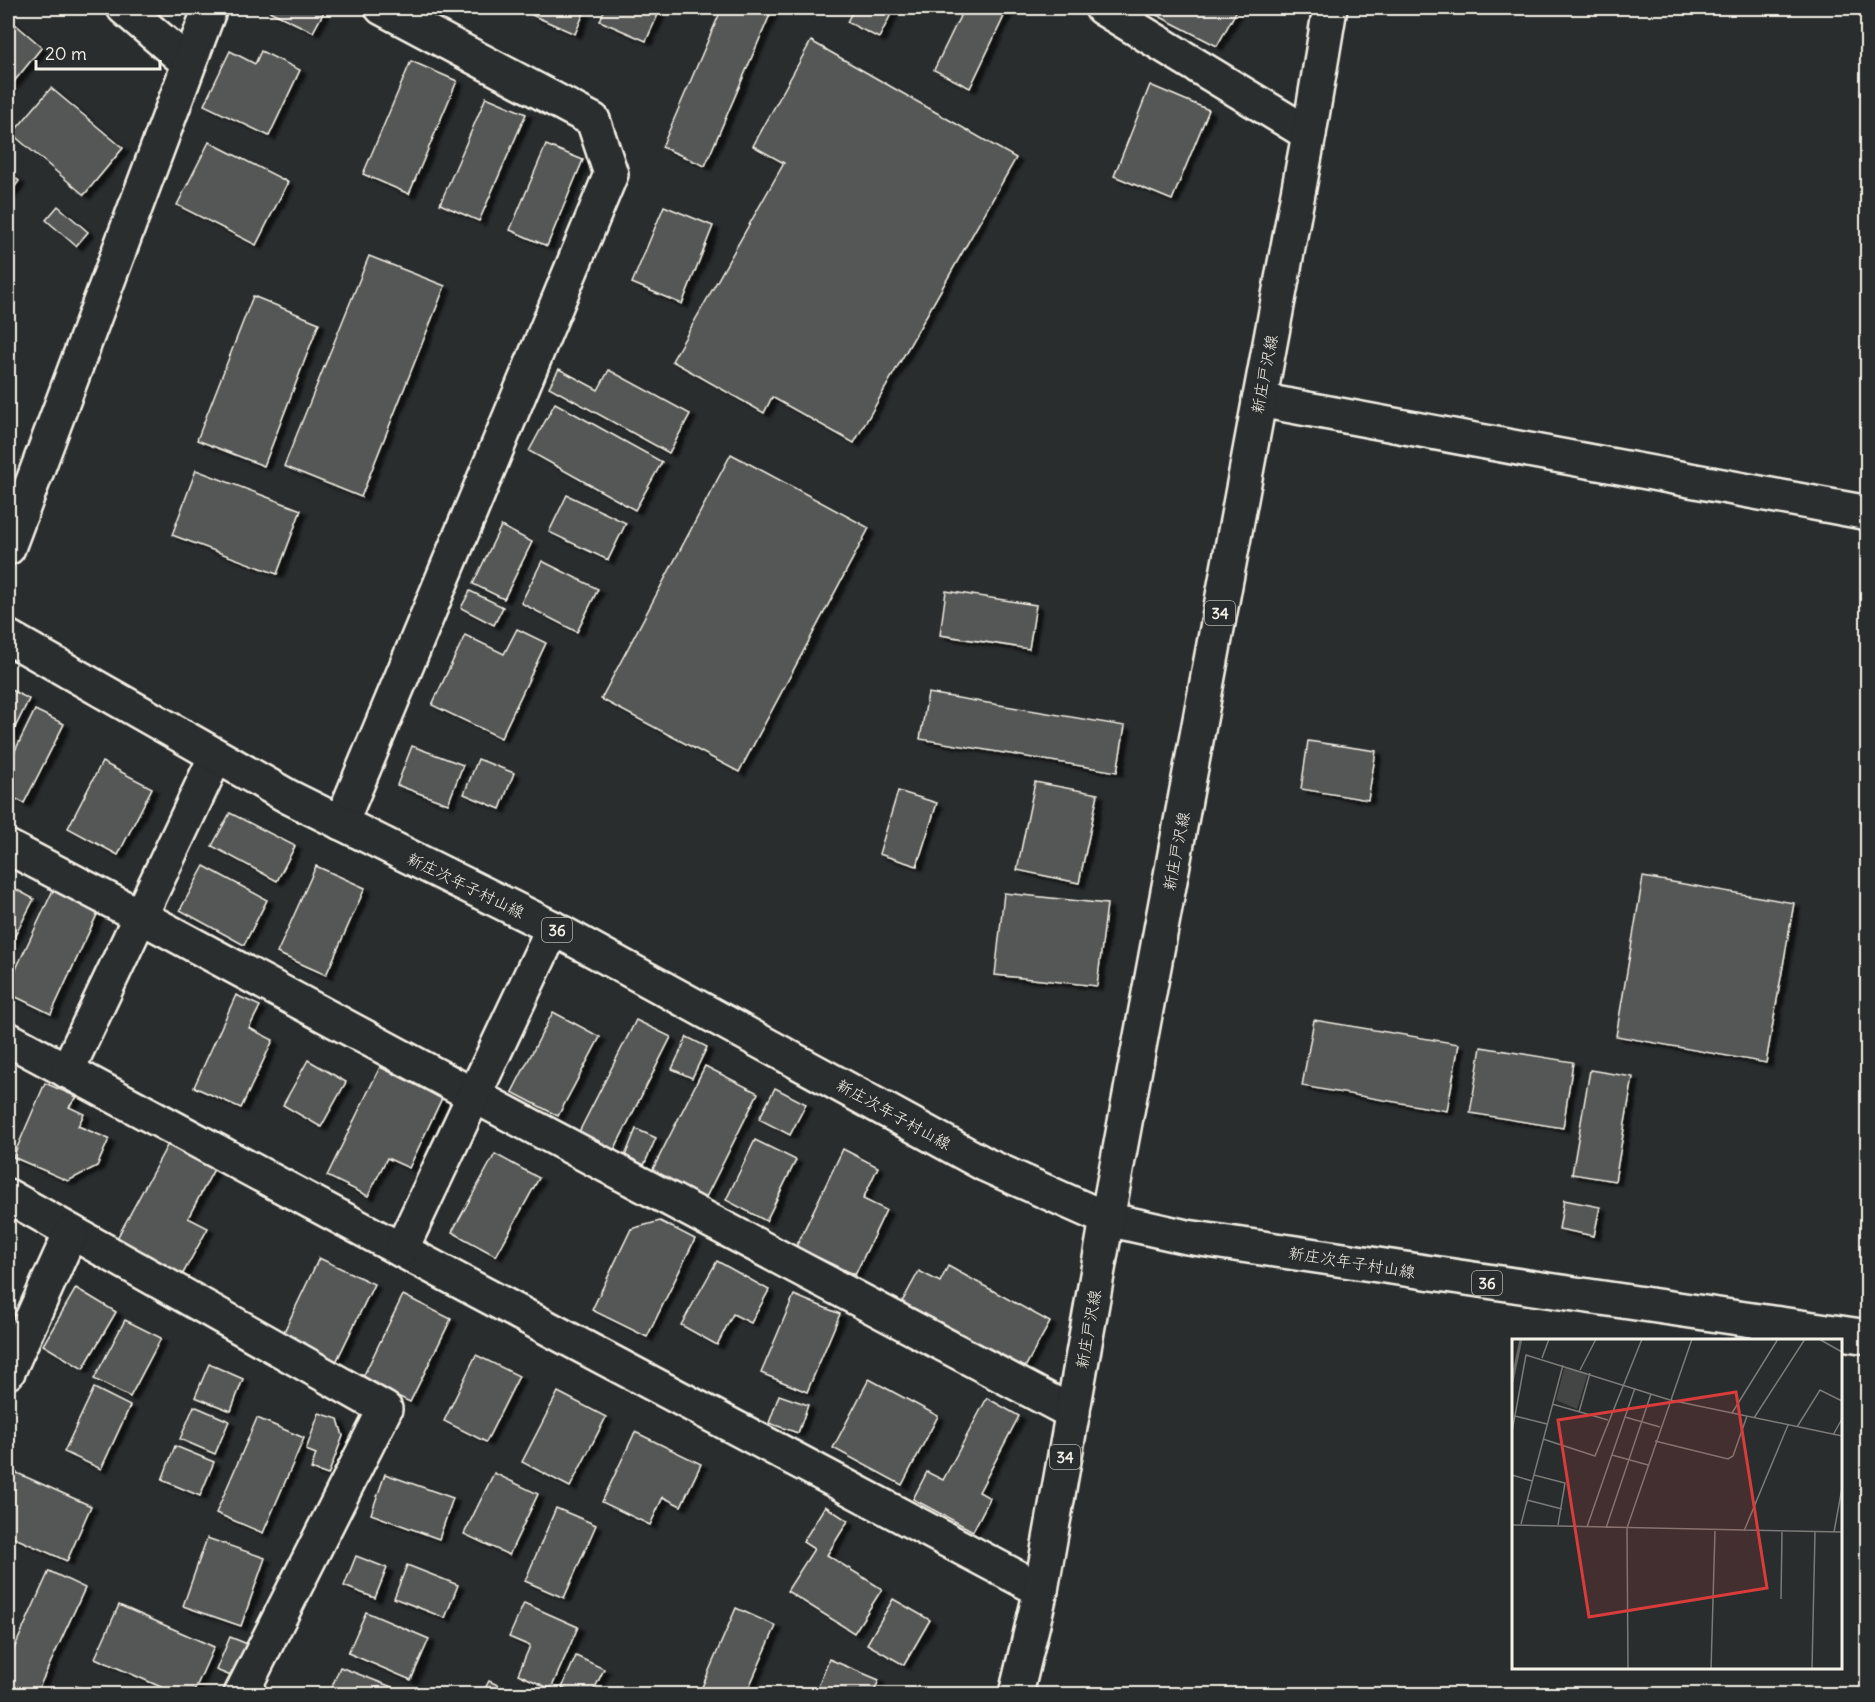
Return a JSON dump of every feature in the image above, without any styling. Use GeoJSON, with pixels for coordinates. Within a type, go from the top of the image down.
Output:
{"type":"FeatureCollection","features":[{"type":"Feature","properties":{"kind":"street"},"geometry":{"type":"LineString","coordinates":[[124,8],[188,63]]}},
{"type":"Feature","properties":{"kind":"street"},"geometry":{"type":"LineString","coordinates":[[8,548],[210,8]]}},
{"type":"Feature","properties":{"kind":"street"},"geometry":{"type":"LineString","coordinates":[[341,823],[611,174],[593,120],[382,8]]}},
{"type":"Feature","properties":{"kind":"street"},"geometry":{"type":"LineString","coordinates":[[1102,8],[1309,134]]}},
{"type":"Feature","properties":{"kind":"street","name":"新庄戸沢線"},"geometry":{"type":"LineString","coordinates":[[1016,1695],[1041,1590],[1107,1219],[1309,134],[1330,8]]}},
{"type":"Feature","properties":{"kind":"street"},"geometry":{"type":"LineString","coordinates":[[1259,400],[1868,513]]}},
{"type":"Feature","properties":{"kind":"street","name":"新庄次年子村山線"},"geometry":{"type":"LineString","coordinates":[[8,638],[289,797],[553,928],[987,1165],[1107,1219],[1187,1237],[1868,1337]]}},
{"type":"Feature","properties":{"kind":"street"},"geometry":{"type":"LineString","coordinates":[[67,1071],[216,756]]}},
{"type":"Feature","properties":{"kind":"street"},"geometry":{"type":"LineString","coordinates":[[8,847],[1073,1413]]}},
{"type":"Feature","properties":{"kind":"street"},"geometry":{"type":"LineString","coordinates":[[401,1250],[553,928]]}},
{"type":"Feature","properties":{"kind":"street"},"geometry":{"type":"LineString","coordinates":[[8,1039],[1041,1590]]}},
{"type":"Feature","properties":{"kind":"street"},"geometry":{"type":"LineString","coordinates":[[8,1196],[385,1409],[241,1695]]}},
{"type":"Feature","properties":{"kind":"street"},"geometry":{"type":"LineString","coordinates":[[8,1372],[71,1232]]}},
{"type":"Feature","properties":{"kind":"building"},"geometry":{"type":"Polygon","coordinates":[[[263,8],[326,8],[313,32],[263,8]]]}},
{"type":"Feature","properties":{"kind":"building"},"geometry":{"type":"Polygon","coordinates":[[[535,8],[586,8],[575,34],[532,15],[535,8]]]}},
{"type":"Feature","properties":{"kind":"building"},"geometry":{"type":"Polygon","coordinates":[[[605,8],[661,8],[646,41],[600,21],[605,8]]]}},
{"type":"Feature","properties":{"kind":"building"},"geometry":{"type":"Polygon","coordinates":[[[722,8],[772,10],[705,166],[662,147],[722,8]]]}},
{"type":"Feature","properties":{"kind":"building"},"geometry":{"type":"Polygon","coordinates":[[[854,8],[894,8],[879,38],[847,22],[854,8]]]}},
{"type":"Feature","properties":{"kind":"building"},"geometry":{"type":"Polygon","coordinates":[[[964,8],[1008,8],[970,88],[934,70],[964,8]]]}},
{"type":"Feature","properties":{"kind":"building"},"geometry":{"type":"Polygon","coordinates":[[[1143,8],[1238,8],[1217,46],[1143,8]]]}},
{"type":"Feature","properties":{"kind":"building"},"geometry":{"type":"Polygon","coordinates":[[[8,18],[42,47],[8,89],[8,18]]]}},
{"type":"Feature","properties":{"kind":"building"},"geometry":{"type":"Polygon","coordinates":[[[811,41],[1016,158],[854,443],[772,397],[764,413],[672,361],[784,163],[753,146],[811,41]]]}},
{"type":"Feature","properties":{"kind":"building"},"geometry":{"type":"Polygon","coordinates":[[[230,51],[255,64],[261,51],[300,70],[269,136],[204,105],[230,51]]]}},
{"type":"Feature","properties":{"kind":"building"},"geometry":{"type":"Polygon","coordinates":[[[411,61],[457,81],[409,194],[363,174],[411,61]]]}},
{"type":"Feature","properties":{"kind":"building"},"geometry":{"type":"Polygon","coordinates":[[[1150,85],[1209,110],[1172,200],[1114,176],[1150,85]]]}},
{"type":"Feature","properties":{"kind":"building"},"geometry":{"type":"Polygon","coordinates":[[[51,88],[123,148],[84,195],[12,134],[51,88]]]}},
{"type":"Feature","properties":{"kind":"building"},"geometry":{"type":"Polygon","coordinates":[[[486,97],[526,114],[479,221],[440,204],[486,97]]]}},
{"type":"Feature","properties":{"kind":"building"},"geometry":{"type":"Polygon","coordinates":[[[209,142],[288,182],[256,245],[177,205],[209,142]]]}},
{"type":"Feature","properties":{"kind":"building"},"geometry":{"type":"Polygon","coordinates":[[[546,145],[583,160],[547,246],[510,230],[546,145]]]}},
{"type":"Feature","properties":{"kind":"building"},"geometry":{"type":"Polygon","coordinates":[[[8,172],[19,181],[8,196],[8,172]]]}},
{"type":"Feature","properties":{"kind":"building"},"geometry":{"type":"Polygon","coordinates":[[[58,206],[88,232],[76,246],[46,220],[58,206]]]}},
{"type":"Feature","properties":{"kind":"building"},"geometry":{"type":"Polygon","coordinates":[[[664,206],[713,226],[682,304],[632,283],[664,206]]]}},
{"type":"Feature","properties":{"kind":"building"},"geometry":{"type":"Polygon","coordinates":[[[369,256],[445,286],[361,497],[284,466],[369,256]]]}},
{"type":"Feature","properties":{"kind":"building"},"geometry":{"type":"Polygon","coordinates":[[[253,296],[319,323],[264,466],[197,440],[253,296]]]}},
{"type":"Feature","properties":{"kind":"building"},"geometry":{"type":"Polygon","coordinates":[[[559,369],[598,390],[609,370],[690,414],[669,453],[549,387],[559,369]]]}},
{"type":"Feature","properties":{"kind":"building"},"geometry":{"type":"Polygon","coordinates":[[[555,403],[662,462],[635,510],[529,451],[555,403]]]}},
{"type":"Feature","properties":{"kind":"building"},"geometry":{"type":"Polygon","coordinates":[[[731,454],[869,528],[739,772],[601,699],[731,454]]]}},
{"type":"Feature","properties":{"kind":"building"},"geometry":{"type":"Polygon","coordinates":[[[196,470],[301,510],[277,574],[172,535],[196,470]]]}},
{"type":"Feature","properties":{"kind":"building"},"geometry":{"type":"Polygon","coordinates":[[[567,495],[626,523],[608,560],[549,532],[567,495]]]}},
{"type":"Feature","properties":{"kind":"building"},"geometry":{"type":"Polygon","coordinates":[[[501,526],[532,542],[504,599],[473,584],[501,526]]]}},
{"type":"Feature","properties":{"kind":"building"},"geometry":{"type":"Polygon","coordinates":[[[542,561],[598,589],[577,632],[521,603],[542,561]]]}},
{"type":"Feature","properties":{"kind":"building"},"geometry":{"type":"Polygon","coordinates":[[[470,591],[503,607],[494,625],[461,608],[470,591]]]}},
{"type":"Feature","properties":{"kind":"building"},"geometry":{"type":"Polygon","coordinates":[[[946,591],[1036,605],[1029,649],[940,635],[946,591]]]}},
{"type":"Feature","properties":{"kind":"building"},"geometry":{"type":"Polygon","coordinates":[[[517,629],[546,643],[501,738],[432,705],[465,635],[504,654],[517,629]]]}},
{"type":"Feature","properties":{"kind":"building"},"geometry":{"type":"Polygon","coordinates":[[[8,688],[29,699],[8,742],[8,688]]]}},
{"type":"Feature","properties":{"kind":"building"},"geometry":{"type":"Polygon","coordinates":[[[928,693],[1125,726],[1117,772],[920,739],[928,693]]]}},
{"type":"Feature","properties":{"kind":"building"},"geometry":{"type":"Polygon","coordinates":[[[35,710],[64,724],[24,803],[8,795],[8,765],[35,710]]]}},
{"type":"Feature","properties":{"kind":"building"},"geometry":{"type":"Polygon","coordinates":[[[1308,741],[1376,751],[1368,800],[1301,789],[1308,741]]]}},
{"type":"Feature","properties":{"kind":"building"},"geometry":{"type":"Polygon","coordinates":[[[412,746],[463,765],[448,804],[397,785],[412,746]]]}},
{"type":"Feature","properties":{"kind":"building"},"geometry":{"type":"Polygon","coordinates":[[[478,759],[514,773],[500,809],[464,794],[478,759]]]}},
{"type":"Feature","properties":{"kind":"building"},"geometry":{"type":"Polygon","coordinates":[[[102,762],[152,788],[118,855],[68,828],[102,762]]]}},
{"type":"Feature","properties":{"kind":"building"},"geometry":{"type":"Polygon","coordinates":[[[1035,782],[1098,794],[1079,883],[1017,870],[1035,782]]]}},
{"type":"Feature","properties":{"kind":"building"},"geometry":{"type":"Polygon","coordinates":[[[898,791],[937,803],[917,866],[879,854],[898,791]]]}},
{"type":"Feature","properties":{"kind":"building"},"geometry":{"type":"Polygon","coordinates":[[[230,813],[295,846],[277,881],[212,846],[230,813]]]}},
{"type":"Feature","properties":{"kind":"building"},"geometry":{"type":"Polygon","coordinates":[[[204,866],[267,900],[244,945],[180,910],[204,866]]]}},
{"type":"Feature","properties":{"kind":"building"},"geometry":{"type":"Polygon","coordinates":[[[316,866],[365,888],[326,975],[277,953],[316,866]]]}},
{"type":"Feature","properties":{"kind":"building"},"geometry":{"type":"Polygon","coordinates":[[[1643,877],[1794,903],[1766,1063],[1616,1036],[1643,877]]]}},
{"type":"Feature","properties":{"kind":"building"},"geometry":{"type":"Polygon","coordinates":[[[8,885],[34,899],[8,949],[8,885]]]}},
{"type":"Feature","properties":{"kind":"building"},"geometry":{"type":"Polygon","coordinates":[[[55,886],[100,908],[51,1014],[8,993],[8,986],[55,886]]]}},
{"type":"Feature","properties":{"kind":"building"},"geometry":{"type":"Polygon","coordinates":[[[1004,893],[1107,904],[1097,986],[995,975],[1004,893]]]}},
{"type":"Feature","properties":{"kind":"building"},"geometry":{"type":"Polygon","coordinates":[[[236,995],[260,1006],[249,1028],[273,1040],[241,1108],[194,1087],[236,995]]]}},
{"type":"Feature","properties":{"kind":"building"},"geometry":{"type":"Polygon","coordinates":[[[553,1012],[600,1037],[558,1116],[512,1092],[553,1012]]]}},
{"type":"Feature","properties":{"kind":"building"},"geometry":{"type":"Polygon","coordinates":[[[636,1020],[671,1037],[614,1150],[579,1132],[636,1020]]]}},
{"type":"Feature","properties":{"kind":"building"},"geometry":{"type":"Polygon","coordinates":[[[1314,1020],[1459,1044],[1447,1111],[1302,1086],[1314,1020]]]}},
{"type":"Feature","properties":{"kind":"building"},"geometry":{"type":"Polygon","coordinates":[[[687,1037],[707,1047],[692,1078],[672,1069],[687,1037]]]}},
{"type":"Feature","properties":{"kind":"building"},"geometry":{"type":"Polygon","coordinates":[[[1481,1047],[1573,1062],[1563,1128],[1470,1113],[1481,1047]]]}},
{"type":"Feature","properties":{"kind":"building"},"geometry":{"type":"Polygon","coordinates":[[[308,1060],[346,1082],[321,1127],[283,1105],[308,1060]]]}},
{"type":"Feature","properties":{"kind":"building"},"geometry":{"type":"Polygon","coordinates":[[[705,1066],[758,1093],[705,1199],[651,1173],[705,1066]]]}},
{"type":"Feature","properties":{"kind":"building"},"geometry":{"type":"Polygon","coordinates":[[[380,1067],[442,1098],[409,1168],[387,1158],[368,1196],[327,1176],[380,1067]]]}},
{"type":"Feature","properties":{"kind":"building"},"geometry":{"type":"Polygon","coordinates":[[[1590,1070],[1633,1077],[1615,1181],[1572,1174],[1590,1070]]]}},
{"type":"Feature","properties":{"kind":"building"},"geometry":{"type":"Polygon","coordinates":[[[45,1083],[77,1097],[69,1107],[84,1114],[78,1126],[109,1139],[97,1166],[68,1181],[13,1157],[45,1083]]]}},
{"type":"Feature","properties":{"kind":"building"},"geometry":{"type":"Polygon","coordinates":[[[775,1088],[806,1104],[790,1135],[759,1119],[775,1088]]]}},
{"type":"Feature","properties":{"kind":"building"},"geometry":{"type":"Polygon","coordinates":[[[636,1129],[656,1138],[644,1165],[625,1156],[636,1129]]]}},
{"type":"Feature","properties":{"kind":"building"},"geometry":{"type":"Polygon","coordinates":[[[755,1140],[796,1160],[766,1221],[726,1200],[755,1140]]]}},
{"type":"Feature","properties":{"kind":"building"},"geometry":{"type":"Polygon","coordinates":[[[168,1144],[214,1169],[188,1218],[208,1228],[181,1277],[115,1242],[168,1144]]]}},
{"type":"Feature","properties":{"kind":"building"},"geometry":{"type":"Polygon","coordinates":[[[843,1149],[878,1167],[863,1199],[886,1210],[855,1275],[796,1247],[843,1149]]]}},
{"type":"Feature","properties":{"kind":"building"},"geometry":{"type":"Polygon","coordinates":[[[495,1154],[539,1178],[496,1256],[452,1232],[495,1154]]]}},
{"type":"Feature","properties":{"kind":"building"},"geometry":{"type":"Polygon","coordinates":[[[1564,1200],[1600,1207],[1594,1236],[1559,1229],[1564,1200]]]}},
{"type":"Feature","properties":{"kind":"building"},"geometry":{"type":"Polygon","coordinates":[[[660,1221],[695,1239],[647,1337],[592,1310],[631,1229],[660,1221]]]}},
{"type":"Feature","properties":{"kind":"building"},"geometry":{"type":"Polygon","coordinates":[[[319,1258],[374,1284],[336,1362],[282,1336],[319,1258]]]}},
{"type":"Feature","properties":{"kind":"building"},"geometry":{"type":"Polygon","coordinates":[[[717,1261],[769,1290],[751,1323],[733,1314],[717,1345],[681,1325],[717,1261]]]}},
{"type":"Feature","properties":{"kind":"building"},"geometry":{"type":"Polygon","coordinates":[[[948,1266],[1050,1322],[1024,1369],[902,1302],[919,1271],[940,1282],[948,1266]]]}},
{"type":"Feature","properties":{"kind":"building"},"geometry":{"type":"Polygon","coordinates":[[[76,1288],[116,1312],[83,1369],[43,1345],[76,1288]]]}},
{"type":"Feature","properties":{"kind":"building"},"geometry":{"type":"Polygon","coordinates":[[[403,1295],[451,1319],[410,1402],[362,1379],[403,1295]]]}},
{"type":"Feature","properties":{"kind":"building"},"geometry":{"type":"Polygon","coordinates":[[[794,1295],[840,1314],[807,1392],[761,1373],[794,1295]]]}},
{"type":"Feature","properties":{"kind":"building"},"geometry":{"type":"Polygon","coordinates":[[[125,1320],[161,1338],[130,1397],[94,1379],[125,1320]]]}},
{"type":"Feature","properties":{"kind":"building"},"geometry":{"type":"Polygon","coordinates":[[[476,1355],[519,1376],[486,1442],[444,1421],[476,1355]]]}},
{"type":"Feature","properties":{"kind":"building"},"geometry":{"type":"Polygon","coordinates":[[[209,1364],[243,1379],[231,1411],[195,1397],[209,1364]]]}},
{"type":"Feature","properties":{"kind":"building"},"geometry":{"type":"Polygon","coordinates":[[[869,1379],[938,1416],[902,1485],[833,1448],[869,1379]]]}},
{"type":"Feature","properties":{"kind":"building"},"geometry":{"type":"Polygon","coordinates":[[[94,1388],[130,1406],[101,1469],[64,1452],[94,1388]]]}},
{"type":"Feature","properties":{"kind":"building"},"geometry":{"type":"Polygon","coordinates":[[[558,1392],[606,1417],[570,1487],[522,1462],[558,1392]]]}},
{"type":"Feature","properties":{"kind":"building"},"geometry":{"type":"Polygon","coordinates":[[[779,1395],[808,1405],[798,1433],[769,1423],[779,1395]]]}},
{"type":"Feature","properties":{"kind":"building"},"geometry":{"type":"Polygon","coordinates":[[[987,1398],[1019,1416],[979,1492],[990,1498],[973,1531],[913,1499],[927,1472],[943,1480],[987,1398]]]}},
{"type":"Feature","properties":{"kind":"building"},"geometry":{"type":"Polygon","coordinates":[[[194,1406],[229,1421],[215,1454],[180,1439],[194,1406]]]}},
{"type":"Feature","properties":{"kind":"building"},"geometry":{"type":"Polygon","coordinates":[[[319,1413],[338,1419],[343,1436],[328,1475],[311,1469],[316,1454],[306,1450],[319,1413]]]}},
{"type":"Feature","properties":{"kind":"building"},"geometry":{"type":"Polygon","coordinates":[[[257,1418],[304,1438],[263,1533],[216,1513],[257,1418]]]}},
{"type":"Feature","properties":{"kind":"building"},"geometry":{"type":"Polygon","coordinates":[[[635,1432],[701,1464],[681,1506],[663,1497],[650,1525],[602,1502],[635,1432]]]}},
{"type":"Feature","properties":{"kind":"building"},"geometry":{"type":"Polygon","coordinates":[[[175,1446],[214,1462],[200,1496],[162,1480],[175,1446]]]}},
{"type":"Feature","properties":{"kind":"building"},"geometry":{"type":"Polygon","coordinates":[[[8,1469],[91,1506],[67,1561],[8,1535],[8,1469]]]}},
{"type":"Feature","properties":{"kind":"building"},"geometry":{"type":"Polygon","coordinates":[[[494,1473],[538,1494],[509,1555],[464,1534],[494,1473]]]}},
{"type":"Feature","properties":{"kind":"building"},"geometry":{"type":"Polygon","coordinates":[[[385,1474],[453,1498],[439,1539],[371,1514],[385,1474]]]}},
{"type":"Feature","properties":{"kind":"building"},"geometry":{"type":"Polygon","coordinates":[[[825,1506],[848,1521],[827,1555],[882,1589],[854,1633],[787,1591],[814,1549],[803,1542],[825,1506]]]}},
{"type":"Feature","properties":{"kind":"building"},"geometry":{"type":"Polygon","coordinates":[[[556,1508],[596,1525],[564,1598],[525,1581],[556,1508]]]}},
{"type":"Feature","properties":{"kind":"building"},"geometry":{"type":"Polygon","coordinates":[[[207,1538],[265,1558],[241,1626],[183,1606],[207,1538]]]}},
{"type":"Feature","properties":{"kind":"building"},"geometry":{"type":"Polygon","coordinates":[[[356,1556],[387,1568],[375,1598],[344,1586],[356,1556]]]}},
{"type":"Feature","properties":{"kind":"building"},"geometry":{"type":"Polygon","coordinates":[[[407,1565],[458,1585],[445,1618],[394,1598],[407,1565]]]}},
{"type":"Feature","properties":{"kind":"building"},"geometry":{"type":"Polygon","coordinates":[[[49,1571],[85,1588],[36,1694],[8,1694],[8,1662],[49,1571]]]}},
{"type":"Feature","properties":{"kind":"building"},"geometry":{"type":"Polygon","coordinates":[[[893,1599],[930,1620],[904,1665],[867,1644],[893,1599]]]}},
{"type":"Feature","properties":{"kind":"building"},"geometry":{"type":"Polygon","coordinates":[[[524,1603],[578,1627],[551,1689],[518,1674],[530,1646],[509,1637],[524,1603]]]}},
{"type":"Feature","properties":{"kind":"building"},"geometry":{"type":"Polygon","coordinates":[[[119,1605],[214,1647],[193,1694],[177,1694],[95,1658],[119,1605]]]}},
{"type":"Feature","properties":{"kind":"building"},"geometry":{"type":"Polygon","coordinates":[[[736,1608],[776,1626],[746,1694],[699,1694],[736,1608]]]}},
{"type":"Feature","properties":{"kind":"building"},"geometry":{"type":"Polygon","coordinates":[[[366,1612],[429,1639],[411,1680],[348,1653],[366,1612]]]}},
{"type":"Feature","properties":{"kind":"building"},"geometry":{"type":"Polygon","coordinates":[[[230,1637],[255,1647],[241,1680],[216,1670],[230,1637]]]}},
{"type":"Feature","properties":{"kind":"building"},"geometry":{"type":"Polygon","coordinates":[[[576,1656],[604,1669],[592,1694],[576,1694],[562,1688],[576,1656]]]}},
{"type":"Feature","properties":{"kind":"building"},"geometry":{"type":"Polygon","coordinates":[[[829,1659],[879,1680],[873,1694],[815,1694],[829,1659]]]}},
{"type":"Feature","properties":{"kind":"building"},"geometry":{"type":"Polygon","coordinates":[[[340,1667],[397,1689],[395,1694],[329,1694],[340,1667]]]}},
{"type":"Feature","properties":{"kind":"building"},"geometry":{"type":"Polygon","coordinates":[[[489,1681],[517,1694],[482,1694],[489,1681]]]}},
{"type":"Feature","properties":{"kind":"building"},"geometry":{"type":"Polygon","coordinates":[[[76,1686],[97,1694],[73,1694],[76,1686]]]}}]}
